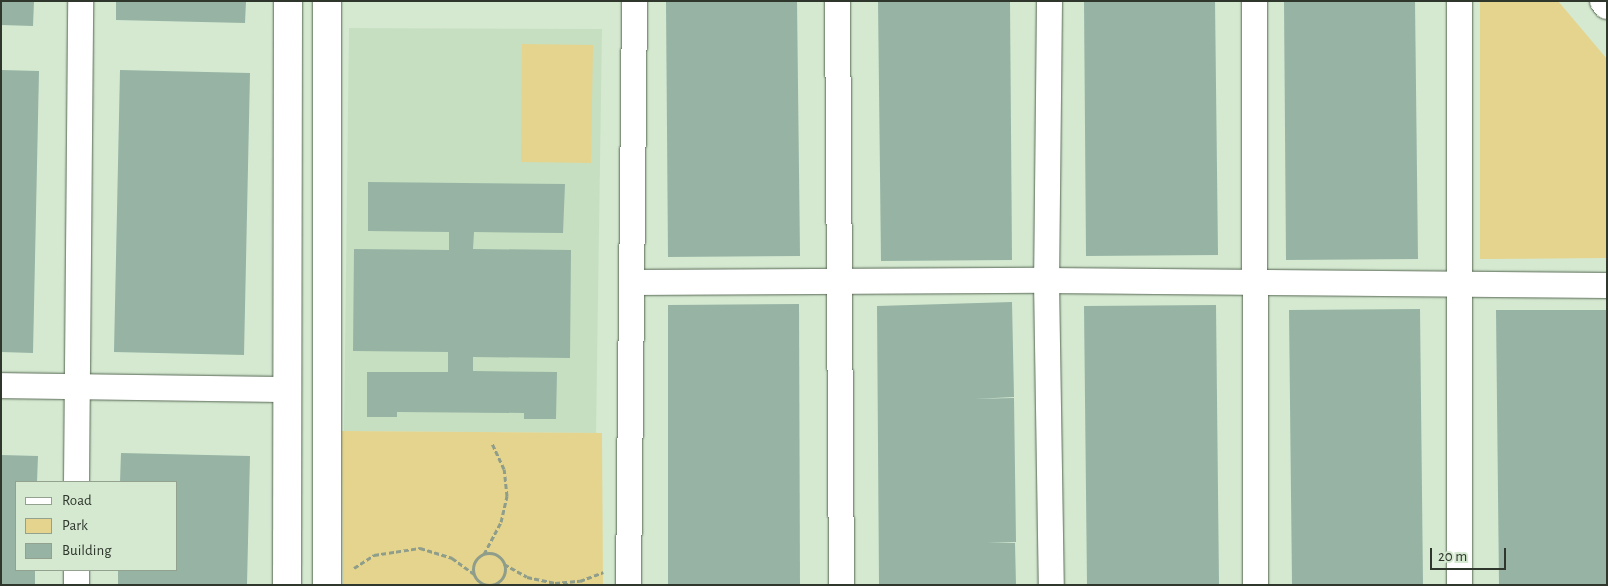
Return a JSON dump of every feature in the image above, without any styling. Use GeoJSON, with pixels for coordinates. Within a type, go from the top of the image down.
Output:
{"type":"FeatureCollection","features":[{"type":"Feature","properties":{"kind":"street"},"geometry":{"type":"LineString","coordinates":[[76,481],[80,1]]}},
{"type":"Feature","properties":{"kind":"street"},"geometry":{"type":"LineString","coordinates":[[287,585],[285,389],[288,1]]}},
{"type":"Feature","properties":{"kind":"street"},"geometry":{"type":"LineString","coordinates":[[327,1],[327,585]]}},
{"type":"Feature","properties":{"kind":"street"},"geometry":{"type":"LineString","coordinates":[[628,585],[634,1]]}},
{"type":"Feature","properties":{"kind":"street"},"geometry":{"type":"LineString","coordinates":[[837,1],[841,585]]}},
{"type":"Feature","properties":{"kind":"street"},"geometry":{"type":"LineString","coordinates":[[1049,1],[1046,280],[1051,585]]}},
{"type":"Feature","properties":{"kind":"street"},"geometry":{"type":"LineString","coordinates":[[1254,1],[1254,585]]}},
{"type":"Feature","properties":{"kind":"street"},"geometry":{"type":"LineString","coordinates":[[1459,1],[1459,585]]}},
{"type":"Feature","properties":{"kind":"street"},"geometry":{"type":"LineString","coordinates":[[1604,1],[1607,5]]}},
{"type":"Feature","properties":{"kind":"street"},"geometry":{"type":"LineString","coordinates":[[287,49],[326,48]]}},
{"type":"Feature","properties":{"kind":"street"},"geometry":{"type":"LineString","coordinates":[[631,282],[839,279],[1607,285]]}},
{"type":"Feature","properties":{"kind":"street"},"geometry":{"type":"LineString","coordinates":[[1,385],[285,389]]}},
{"type":"Feature","properties":{"kind":"street"},"geometry":{"type":"LineString","coordinates":[[76,571],[76,585]]}},
{"type":"Feature","properties":{"kind":"path"},"geometry":{"type":"LineString","coordinates":[[474,574],[474,564],[484,554],[501,522],[507,496],[504,469],[492,444]]}},
{"type":"Feature","properties":{"kind":"path"},"geometry":{"type":"LineString","coordinates":[[350,570],[374,555],[420,548],[452,558],[474,574],[481,583],[492,585],[501,579],[504,564]]}},
{"type":"Feature","properties":{"kind":"path"},"geometry":{"type":"LineString","coordinates":[[484,554],[494,554],[504,564],[527,576],[555,583],[580,581],[603,572]]}},
{"type":"Feature","properties":{"kind":"shaded area"},"geometry":{"type":"Polygon","coordinates":[[[349,28],[602,29],[596,433],[344,431],[349,28]]]}},
{"type":"Feature","properties":{"kind":"green space"},"geometry":{"type":"Polygon","coordinates":[[[1480,1],[1558,1],[1607,59],[1607,258],[1480,259],[1480,1]]]}},
{"type":"Feature","properties":{"kind":"green space"},"geometry":{"type":"Polygon","coordinates":[[[522,44],[593,45],[591,163],[521,162],[522,44]]]}},
{"type":"Feature","properties":{"kind":"green space"},"geometry":{"type":"Polygon","coordinates":[[[342,431],[602,433],[603,585],[343,585],[342,431]]]}},
{"type":"Feature","properties":{"kind":"building"},"geometry":{"type":"Polygon","coordinates":[[[1,1],[34,1],[33,26],[1,25],[1,1]]]}},
{"type":"Feature","properties":{"kind":"building"},"geometry":{"type":"Polygon","coordinates":[[[116,1],[246,1],[245,23],[116,20],[116,1]]]}},
{"type":"Feature","properties":{"kind":"building"},"geometry":{"type":"Polygon","coordinates":[[[666,1],[797,1],[800,256],[668,257],[666,1]]]}},
{"type":"Feature","properties":{"kind":"building"},"geometry":{"type":"Polygon","coordinates":[[[878,1],[1010,1],[1012,260],[881,261],[878,1]]]}},
{"type":"Feature","properties":{"kind":"building"},"geometry":{"type":"Polygon","coordinates":[[[1084,1],[1215,1],[1218,255],[1086,256],[1084,1]]]}},
{"type":"Feature","properties":{"kind":"building"},"geometry":{"type":"Polygon","coordinates":[[[1284,1],[1415,1],[1418,259],[1286,260],[1284,1]]]}},
{"type":"Feature","properties":{"kind":"building"},"geometry":{"type":"Polygon","coordinates":[[[1,70],[39,71],[33,353],[1,352],[1,70]]]}},
{"type":"Feature","properties":{"kind":"building"},"geometry":{"type":"Polygon","coordinates":[[[120,70],[250,73],[244,355],[114,352],[120,70]]]}},
{"type":"Feature","properties":{"kind":"building"},"geometry":{"type":"Polygon","coordinates":[[[368,182],[565,184],[563,233],[474,232],[473,249],[571,250],[570,358],[473,357],[473,371],[557,372],[556,419],[524,419],[524,413],[397,412],[397,417],[367,417],[367,372],[448,372],[448,352],[353,351],[354,249],[449,250],[449,232],[368,231],[368,182]]]}},
{"type":"Feature","properties":{"kind":"building"},"geometry":{"type":"Polygon","coordinates":[[[1012,302],[1014,397],[974,399],[1014,398],[1016,542],[987,543],[1015,543],[1016,585],[879,585],[877,306],[1012,302]]]}},
{"type":"Feature","properties":{"kind":"building"},"geometry":{"type":"Polygon","coordinates":[[[799,304],[800,585],[668,585],[668,305],[799,304]]]}},
{"type":"Feature","properties":{"kind":"building"},"geometry":{"type":"Polygon","coordinates":[[[1216,305],[1219,585],[1087,585],[1084,306],[1216,305]]]}},
{"type":"Feature","properties":{"kind":"building"},"geometry":{"type":"Polygon","coordinates":[[[1420,309],[1423,585],[1292,585],[1289,310],[1420,309]]]}},
{"type":"Feature","properties":{"kind":"building"},"geometry":{"type":"Polygon","coordinates":[[[1496,310],[1607,310],[1607,585],[1499,585],[1496,310]]]}},
{"type":"Feature","properties":{"kind":"building"},"geometry":{"type":"Polygon","coordinates":[[[121,453],[250,456],[247,585],[118,585],[118,571],[178,571],[178,481],[120,481],[121,453]]]}},
{"type":"Feature","properties":{"kind":"building"},"geometry":{"type":"Polygon","coordinates":[[[1,455],[38,456],[37,481],[15,481],[15,571],[35,571],[35,585],[1,585],[1,455]]]}}]}
